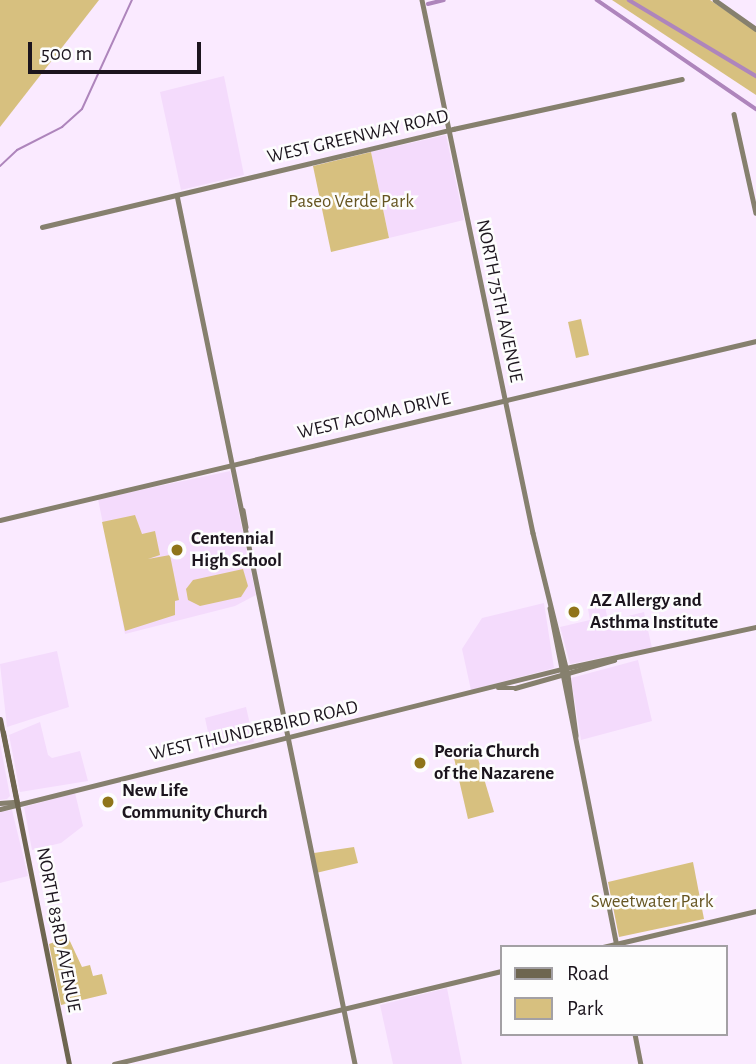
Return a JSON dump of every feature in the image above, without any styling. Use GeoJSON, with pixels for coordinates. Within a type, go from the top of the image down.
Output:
{"type":"FeatureCollection","features":[{"type":"Feature","properties":{"kind":"main road","name":"NORTH 83RD AVENUE"},"geometry":{"type":"LineString","coordinates":[[0,719],[69,1064]]}},
{"type":"Feature","properties":{"kind":"street","name":"NORTH 75TH AVENUE"},"geometry":{"type":"LineString","coordinates":[[422,0],[564,672],[617,945]]}},
{"type":"Feature","properties":{"kind":"street"},"geometry":{"type":"LineString","coordinates":[[715,0],[756,29]]}},
{"type":"Feature","properties":{"kind":"street","name":"WEST GREENWAY ROAD"},"geometry":{"type":"LineString","coordinates":[[41,228],[449,130],[682,79]]}},
{"type":"Feature","properties":{"kind":"street"},"geometry":{"type":"LineString","coordinates":[[734,114],[756,213]]}},
{"type":"Feature","properties":{"kind":"street"},"geometry":{"type":"LineString","coordinates":[[177,195],[355,1064]]}},
{"type":"Feature","properties":{"kind":"street","name":"WEST ACOMA DRIVE"},"geometry":{"type":"LineString","coordinates":[[0,520],[756,341]]}},
{"type":"Feature","properties":{"kind":"street","name":"WEST THUNDERBIRD ROAD"},"geometry":{"type":"LineString","coordinates":[[0,809],[17,802],[756,627]]}},
{"type":"Feature","properties":{"kind":"street","name":"WEST THUNDERBIRD ROAD"},"geometry":{"type":"LineString","coordinates":[[0,803],[17,802]]}},
{"type":"Feature","properties":{"kind":"street"},"geometry":{"type":"LineString","coordinates":[[617,945],[756,911]]}},
{"type":"Feature","properties":{"kind":"street"},"geometry":{"type":"LineString","coordinates":[[114,1064],[500,971]]}},
{"type":"Feature","properties":{"kind":"street"},"geometry":{"type":"LineString","coordinates":[[635,1036],[641,1064]]}},
{"type":"Feature","properties":{"kind":"shaded area"},"geometry":{"type":"Polygon","coordinates":[[[224,76],[244,175],[181,190],[160,92],[224,76]]]}},
{"type":"Feature","properties":{"kind":"shaded area"},"geometry":{"type":"Polygon","coordinates":[[[446,135],[464,220],[389,238],[371,152],[446,135]]]}},
{"type":"Feature","properties":{"kind":"shaded area","name":"Centennial High School"},"geometry":{"type":"Polygon","coordinates":[[[230,471],[256,595],[235,606],[125,634],[98,499],[230,471]]]}},
{"type":"Feature","properties":{"kind":"shaded area"},"geometry":{"type":"Polygon","coordinates":[[[544,603],[554,668],[471,690],[462,649],[482,618],[544,603]]]}},
{"type":"Feature","properties":{"kind":"shaded area"},"geometry":{"type":"Polygon","coordinates":[[[605,606],[608,621],[644,612],[652,648],[570,664],[560,627],[590,620],[588,609],[605,606]]]}},
{"type":"Feature","properties":{"kind":"shaded area"},"geometry":{"type":"Polygon","coordinates":[[[57,651],[69,707],[7,727],[0,664],[57,651]]]}},
{"type":"Feature","properties":{"kind":"shaded area"},"geometry":{"type":"Polygon","coordinates":[[[638,660],[652,721],[581,740],[571,678],[638,660]]]}},
{"type":"Feature","properties":{"kind":"shaded area"},"geometry":{"type":"Polygon","coordinates":[[[246,707],[254,742],[212,751],[205,718],[246,707]]]}},
{"type":"Feature","properties":{"kind":"shaded area"},"geometry":{"type":"Polygon","coordinates":[[[40,722],[48,755],[52,758],[80,751],[88,781],[20,792],[9,735],[40,722]]]}},
{"type":"Feature","properties":{"kind":"shaded area"},"geometry":{"type":"Polygon","coordinates":[[[0,743],[10,796],[0,800],[0,743]]]}},
{"type":"Feature","properties":{"kind":"shaded area"},"geometry":{"type":"Polygon","coordinates":[[[75,793],[83,826],[61,843],[32,850],[24,807],[75,793]]]}},
{"type":"Feature","properties":{"kind":"shaded area"},"geometry":{"type":"Polygon","coordinates":[[[12,810],[28,876],[0,883],[0,812],[12,810]]]}},
{"type":"Feature","properties":{"kind":"shaded area"},"geometry":{"type":"Polygon","coordinates":[[[447,988],[462,1064],[393,1064],[380,1005],[447,988]]]}},
{"type":"Feature","properties":{"kind":"green space"},"geometry":{"type":"Polygon","coordinates":[[[0,0],[99,0],[0,127],[0,0]]]}},
{"type":"Feature","properties":{"kind":"green space"},"geometry":{"type":"Polygon","coordinates":[[[612,0],[710,0],[756,31],[756,95],[612,0]]]}},
{"type":"Feature","properties":{"kind":"green space","name":"Paseo Verde Park"},"geometry":{"type":"Polygon","coordinates":[[[371,152],[389,238],[331,252],[313,166],[371,152]]]}},
{"type":"Feature","properties":{"kind":"green space"},"geometry":{"type":"Polygon","coordinates":[[[581,319],[589,355],[576,358],[568,322],[581,319]]]}},
{"type":"Feature","properties":{"kind":"green space"},"geometry":{"type":"Polygon","coordinates":[[[135,515],[142,534],[155,531],[160,555],[148,559],[170,555],[179,600],[175,601],[175,615],[125,631],[102,522],[135,515]]]}},
{"type":"Feature","properties":{"kind":"green space"},"geometry":{"type":"Polygon","coordinates":[[[243,569],[248,586],[241,597],[200,606],[188,600],[186,589],[193,580],[243,569]]]}},
{"type":"Feature","properties":{"kind":"green space"},"geometry":{"type":"Polygon","coordinates":[[[476,752],[494,812],[468,819],[454,758],[476,752]]]}},
{"type":"Feature","properties":{"kind":"green space"},"geometry":{"type":"Polygon","coordinates":[[[354,847],[358,863],[316,873],[314,853],[354,847]]]}},
{"type":"Feature","properties":{"kind":"green space","name":"Sweetwater Park"},"geometry":{"type":"Polygon","coordinates":[[[693,862],[704,919],[619,937],[608,882],[693,862]]]}},
{"type":"Feature","properties":{"kind":"green space"},"geometry":{"type":"Polygon","coordinates":[[[68,937],[82,967],[90,965],[93,976],[102,974],[107,994],[61,1005],[49,944],[68,937]]]}},
{"type":"Feature","properties":{"kind":"waterway"},"geometry":{"type":"LineString","coordinates":[[0,166],[17,150],[62,127],[82,109],[132,0]]}},
{"type":"Feature","properties":{"kind":"waterway"},"geometry":{"type":"LineString","coordinates":[[428,4],[444,0]]}},
{"type":"Feature","properties":{"kind":"waterway"},"geometry":{"type":"LineString","coordinates":[[597,0],[756,109]]}},
{"type":"Feature","properties":{"kind":"waterway"},"geometry":{"type":"LineString","coordinates":[[629,0],[756,76]]}},
{"type":"Feature","properties":{"kind":"place","name":"Centennial High School"},"geometry":{"type":"Point","coordinates":[177,550]}},
{"type":"Feature","properties":{"kind":"place","name":"AZ Allergy and Asthma Institute"},"geometry":{"type":"Point","coordinates":[574,612]}},
{"type":"Feature","properties":{"kind":"place","name":"Peoria Church of the Nazarene"},"geometry":{"type":"Point","coordinates":[420,763]}},
{"type":"Feature","properties":{"kind":"place","name":"New Life Community Church"},"geometry":{"type":"Point","coordinates":[108,802]}}]}
